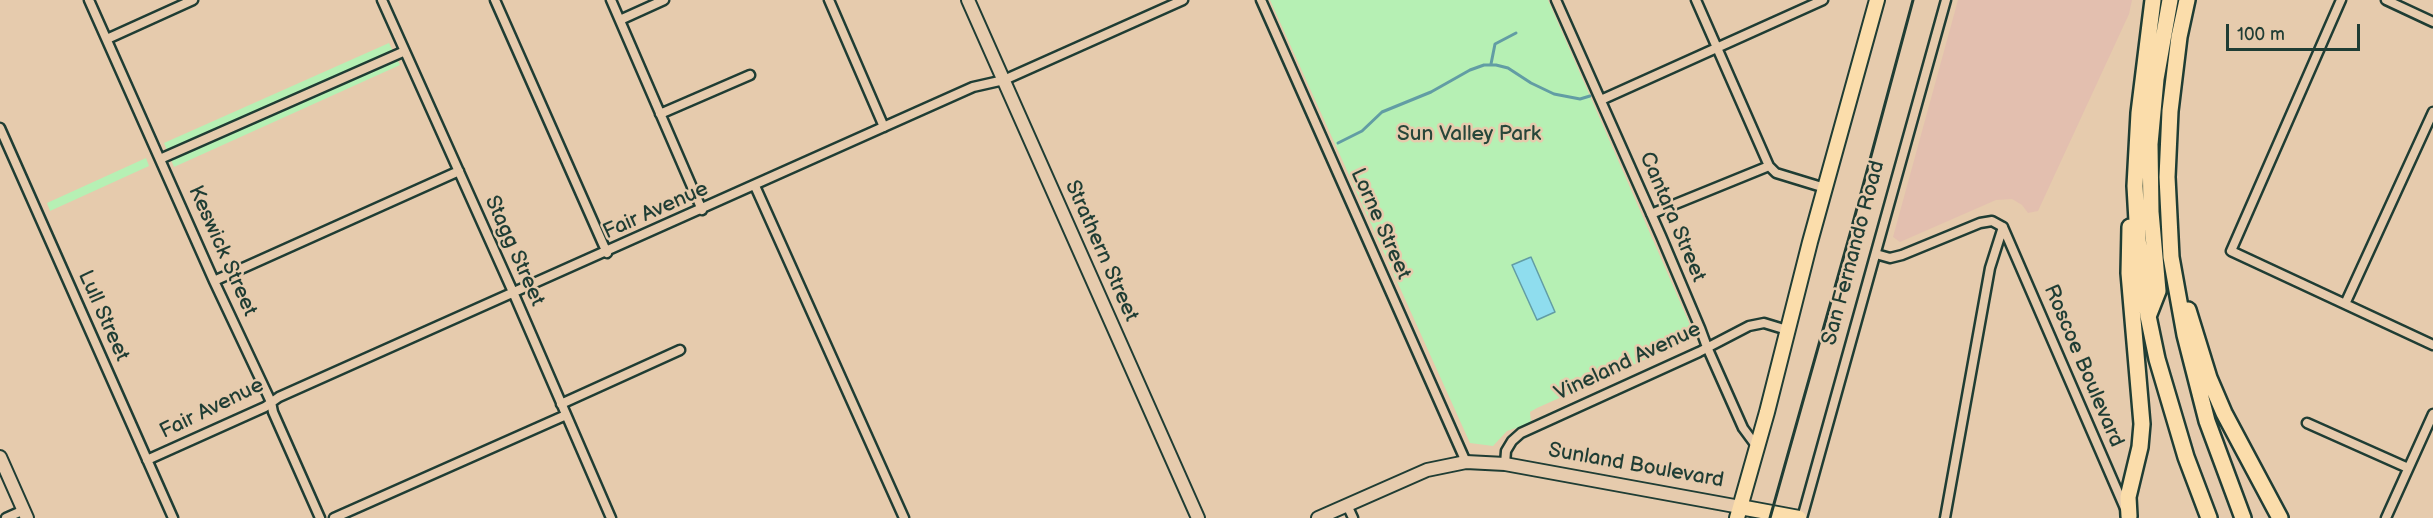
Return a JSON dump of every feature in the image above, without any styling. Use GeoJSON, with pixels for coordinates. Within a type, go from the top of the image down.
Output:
{"type":"FeatureCollection","features":[{"type":"Feature","properties":{"kind":"highway"},"geometry":{"type":"LineString","coordinates":[[2129,517],[2128,497],[2140,447],[2142,424],[2128,237],[2135,186],[2139,113],[2153,0]]}},
{"type":"Feature","properties":{"kind":"highway"},"geometry":{"type":"LineString","coordinates":[[2148,316],[2158,291],[2151,212],[2150,144],[2156,79],[2170,0]]}},
{"type":"Feature","properties":{"kind":"highway"},"geometry":{"type":"LineString","coordinates":[[2176,0],[2163,74],[2158,143],[2158,221],[2171,251],[2209,378],[2224,413],[2280,518]]}},
{"type":"Feature","properties":{"kind":"highway"},"geometry":{"type":"LineString","coordinates":[[2187,0],[2179,37],[2170,111],[2167,177],[2171,251],[2185,335],[2207,421],[2242,518]]}},
{"type":"Feature","properties":{"kind":"highway"},"geometry":{"type":"LineString","coordinates":[[2135,186],[2138,239],[2148,316],[2170,408],[2209,518]]}},
{"type":"Feature","properties":{"kind":"main road","name":"Strathern Street"},"geometry":{"type":"LineString","coordinates":[[968,0],[1198,518]]}},
{"type":"Feature","properties":{"kind":"main road"},"geometry":{"type":"LineString","coordinates":[[1738,512],[1874,1]]}},
{"type":"Feature","properties":{"kind":"main road"},"geometry":{"type":"LineString","coordinates":[[0,457],[26,514]]}},
{"type":"Feature","properties":{"kind":"main road","name":"Sunland Boulevard"},"geometry":{"type":"LineString","coordinates":[[1466,462],[1505,464],[1738,512],[1800,518]]}},
{"type":"Feature","properties":{"kind":"main road"},"geometry":{"type":"LineString","coordinates":[[1318,518],[1427,470],[1466,462]]}},
{"type":"Feature","properties":{"kind":"street","name":"Keswick Street"},"geometry":{"type":"LineString","coordinates":[[89,0],[214,281],[271,402],[273,412],[320,518]]}},
{"type":"Feature","properties":{"kind":"street"},"geometry":{"type":"LineString","coordinates":[[106,39],[193,0]]}},
{"type":"Feature","properties":{"kind":"street","name":"Stagg Street"},"geometry":{"type":"LineString","coordinates":[[382,0],[513,292],[610,518]]}},
{"type":"Feature","properties":{"kind":"street"},"geometry":{"type":"LineString","coordinates":[[495,0],[606,253]]}},
{"type":"Feature","properties":{"kind":"street"},"geometry":{"type":"LineString","coordinates":[[611,0],[702,210]]}},
{"type":"Feature","properties":{"kind":"street"},"geometry":{"type":"LineString","coordinates":[[620,20],[664,0]]}},
{"type":"Feature","properties":{"kind":"street"},"geometry":{"type":"LineString","coordinates":[[829,0],[884,127]]}},
{"type":"Feature","properties":{"kind":"street","name":"Fair Avenue"},"geometry":{"type":"LineString","coordinates":[[147,460],[279,397],[606,253],[973,87],[1004,80],[1183,0]]}},
{"type":"Feature","properties":{"kind":"street","name":"Lorne Street"},"geometry":{"type":"LineString","coordinates":[[1261,0],[1466,462]]}},
{"type":"Feature","properties":{"kind":"street","name":"Cantara Street"},"geometry":{"type":"LineString","coordinates":[[1556,0],[1743,428],[1757,447]]}},
{"type":"Feature","properties":{"kind":"street"},"geometry":{"type":"LineString","coordinates":[[1696,0],[1769,166],[1776,173],[1825,189]]}},
{"type":"Feature","properties":{"kind":"street"},"geometry":{"type":"LineString","coordinates":[[1601,100],[1823,0]]}},
{"type":"Feature","properties":{"kind":"street","name":"San Fernando Road"},"geometry":{"type":"LineString","coordinates":[[1800,518],[1946,0]]}},
{"type":"Feature","properties":{"kind":"street"},"geometry":{"type":"LineString","coordinates":[[2341,0],[2231,251],[2433,345]]}},
{"type":"Feature","properties":{"kind":"street"},"geometry":{"type":"LineString","coordinates":[[2386,0],[2433,22]]}},
{"type":"Feature","properties":{"kind":"street"},"geometry":{"type":"LineString","coordinates":[[160,159],[405,51]]}},
{"type":"Feature","properties":{"kind":"street"},"geometry":{"type":"LineString","coordinates":[[660,114],[750,75]]}},
{"type":"Feature","properties":{"kind":"street"},"geometry":{"type":"LineString","coordinates":[[2345,304],[2433,112]]}},
{"type":"Feature","properties":{"kind":"street","name":"Lull Street"},"geometry":{"type":"LineString","coordinates":[[0,128],[173,518]]}},
{"type":"Feature","properties":{"kind":"street"},"geometry":{"type":"LineString","coordinates":[[1651,214],[1769,166]]}},
{"type":"Feature","properties":{"kind":"street"},"geometry":{"type":"LineString","coordinates":[[214,281],[459,171]]}},
{"type":"Feature","properties":{"kind":"street"},"geometry":{"type":"LineString","coordinates":[[755,186],[904,518]]}},
{"type":"Feature","properties":{"kind":"street"},"geometry":{"type":"LineString","coordinates":[[1876,254],[1890,258],[1902,255],[1980,223],[1992,221],[2003,227],[1990,268],[1945,518]]}},
{"type":"Feature","properties":{"kind":"street","name":"Roscoe Boulevard"},"geometry":{"type":"LineString","coordinates":[[2003,227],[2122,507],[2129,517]]}},
{"type":"Feature","properties":{"kind":"street","name":"Vineland Avenue"},"geometry":{"type":"LineString","coordinates":[[1505,464],[1506,451],[1521,433],[1756,324],[1764,323],[1787,330]]}},
{"type":"Feature","properties":{"kind":"street"},"geometry":{"type":"LineString","coordinates":[[561,404],[680,350]]}},
{"type":"Feature","properties":{"kind":"street"},"geometry":{"type":"LineString","coordinates":[[2386,518],[2433,414]]}},
{"type":"Feature","properties":{"kind":"street"},"geometry":{"type":"LineString","coordinates":[[334,518],[566,415]]}},
{"type":"Feature","properties":{"kind":"street"},"geometry":{"type":"LineString","coordinates":[[2307,423],[2408,468]]}},
{"type":"Feature","properties":{"kind":"street"},"geometry":{"type":"LineString","coordinates":[[1347,505],[1353,518]]}},
{"type":"Feature","properties":{"kind":"street"},"geometry":{"type":"LineString","coordinates":[[6,518],[26,514]]}},
{"type":"Feature","properties":{"kind":"shaded area"},"geometry":{"type":"Polygon","coordinates":[[[1958,0],[2132,0],[2129,14],[2038,211],[2028,213],[2022,205],[2012,199],[1996,200],[1900,242],[1893,237],[1958,0]]]}},
{"type":"Feature","properties":{"kind":"green space","name":"Sun Valley Park"},"geometry":{"type":"Polygon","coordinates":[[[1270,0],[1548,0],[1691,327],[1691,336],[1686,341],[1537,408],[1530,412],[1531,423],[1507,431],[1493,446],[1470,443],[1270,0]]]}},
{"type":"Feature","properties":{"kind":"green space"},"geometry":{"type":"Polygon","coordinates":[[[389,43],[400,65],[174,167],[164,143],[389,43]]]}},
{"type":"Feature","properties":{"kind":"green space"},"geometry":{"type":"Polygon","coordinates":[[[146,158],[149,166],[50,211],[47,203],[146,158]]]}},
{"type":"Feature","properties":{"kind":"water"},"geometry":{"type":"Polygon","coordinates":[[[1531,257],[1555,312],[1537,320],[1512,265],[1531,257]]]}},
{"type":"Feature","properties":{"kind":"waterway"},"geometry":{"type":"LineString","coordinates":[[1491,64],[1495,44],[1516,33]]}},
{"type":"Feature","properties":{"kind":"waterway"},"geometry":{"type":"LineString","coordinates":[[1338,143],[1362,131],[1382,112],[1431,92],[1470,70],[1484,65],[1508,68],[1554,94],[1580,99],[1590,96]]}},
{"type":"Feature","properties":{"kind":"railway"},"geometry":{"type":"LineString","coordinates":[[1770,518],[1913,0]]}}]}
